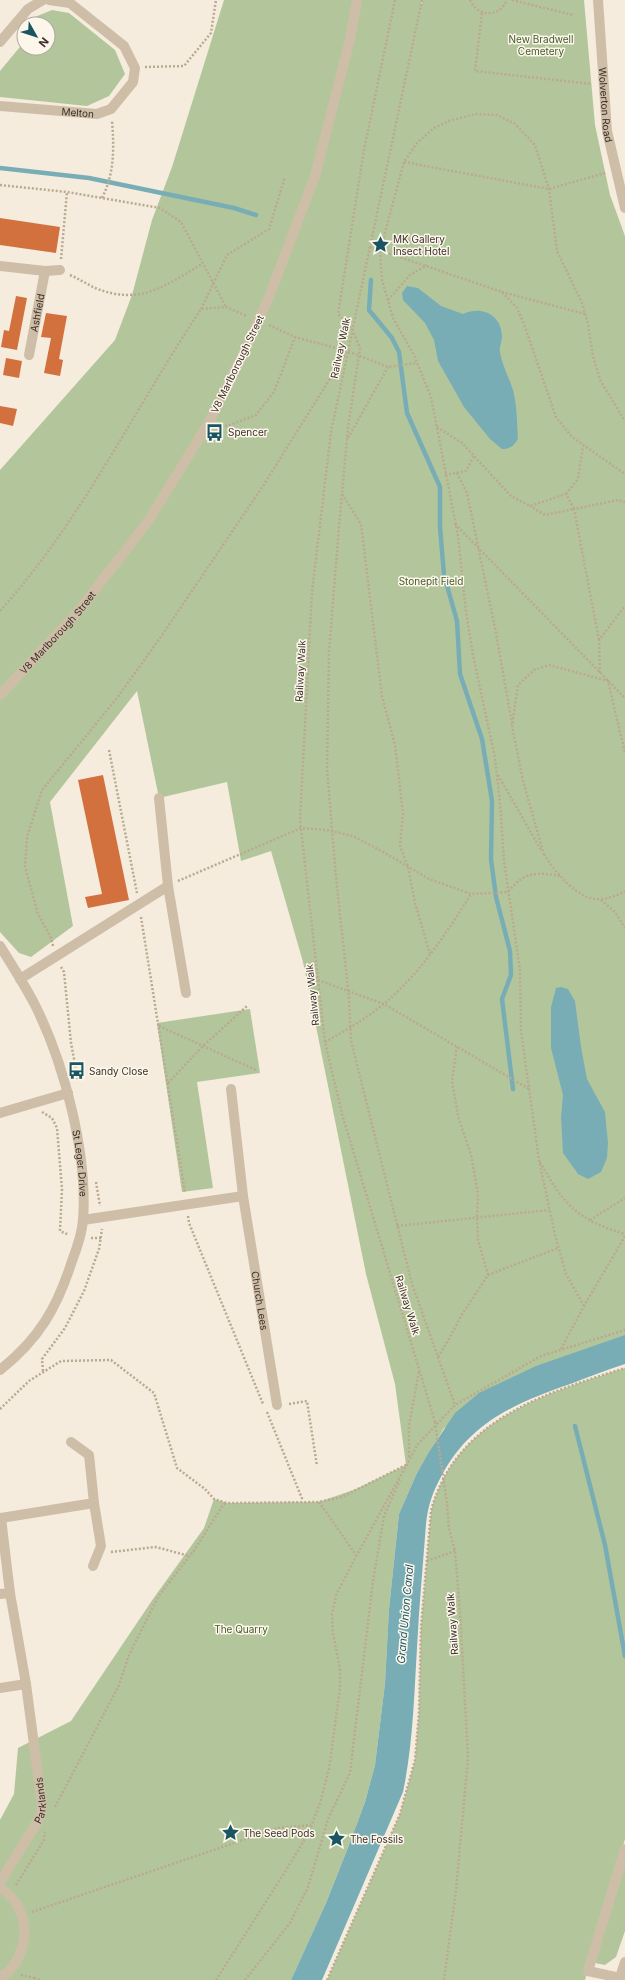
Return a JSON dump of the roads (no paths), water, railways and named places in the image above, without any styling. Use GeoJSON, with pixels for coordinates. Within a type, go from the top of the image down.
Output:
{"type":"FeatureCollection","features":[{"type":"Feature","properties":{"kind":"street"},"geometry":{"type":"LineString","coordinates":[[0,42],[28,9],[43,0]]}},
{"type":"Feature","properties":{"kind":"street","name":"Melton"},"geometry":{"type":"LineString","coordinates":[[0,106],[97,114],[111,109],[133,82],[135,68],[124,46],[70,3],[49,0]]}},
{"type":"Feature","properties":{"kind":"street","name":"V8 Marlborough Street"},"geometry":{"type":"LineString","coordinates":[[0,696],[77,613],[144,526],[209,422],[244,352],[269,297],[315,176],[350,39],[357,0]]}},
{"type":"Feature","properties":{"kind":"street","name":"Wolverton Road"},"geometry":{"type":"LineString","coordinates":[[598,0],[607,131],[625,208]]}},
{"type":"Feature","properties":{"kind":"street"},"geometry":{"type":"LineString","coordinates":[[0,266],[45,271],[60,270]]}},
{"type":"Feature","properties":{"kind":"street","name":"Ashfield"},"geometry":{"type":"LineString","coordinates":[[29,355],[45,271]]}},
{"type":"Feature","properties":{"kind":"street"},"geometry":{"type":"LineString","coordinates":[[159,798],[168,886],[186,993]]}},
{"type":"Feature","properties":{"kind":"street"},"geometry":{"type":"LineString","coordinates":[[20,979],[54,956],[168,886]]}},
{"type":"Feature","properties":{"kind":"street","name":"St Leger Drive"},"geometry":{"type":"LineString","coordinates":[[0,946],[34,1004],[68,1093],[81,1157],[83,1220],[80,1237],[61,1294],[54,1307],[35,1337],[0,1370]]}},
{"type":"Feature","properties":{"kind":"street","name":"Church Lees"},"geometry":{"type":"LineString","coordinates":[[231,1089],[243,1196],[277,1405]]}},
{"type":"Feature","properties":{"kind":"street"},"geometry":{"type":"LineString","coordinates":[[0,1113],[68,1093]]}},
{"type":"Feature","properties":{"kind":"street"},"geometry":{"type":"LineString","coordinates":[[83,1220],[243,1196]]}},
{"type":"Feature","properties":{"kind":"street"},"geometry":{"type":"LineString","coordinates":[[71,1442],[89,1455],[94,1503],[101,1546],[93,1566]]}},
{"type":"Feature","properties":{"kind":"street","name":"Parklands"},"geometry":{"type":"LineString","coordinates":[[0,1882],[36,1824],[42,1805],[26,1684],[5,1593],[0,1515],[94,1503]]}},
{"type":"Feature","properties":{"kind":"street"},"geometry":{"type":"LineString","coordinates":[[0,1688],[26,1684]]}},
{"type":"Feature","properties":{"kind":"street"},"geometry":{"type":"LineString","coordinates":[[625,1849],[588,1971],[619,1979],[625,1962]]}},
{"type":"Feature","properties":{"kind":"street"},"geometry":{"type":"LineString","coordinates":[[0,1887],[11,1896],[20,1911],[24,1927],[24,1944],[17,1960],[10,1970],[0,1978]]}},
{"type":"Feature","properties":{"kind":"water"},"geometry":{"type":"Polygon","coordinates":[[[407,286],[418,288],[441,306],[463,314],[477,311],[484,312],[490,314],[499,323],[502,337],[500,348],[501,357],[513,390],[516,408],[518,439],[512,447],[502,449],[490,439],[464,407],[438,361],[434,340],[425,323],[403,300],[402,293],[407,286]]]}},
{"type":"Feature","properties":{"kind":"water"},"geometry":{"type":"Polygon","coordinates":[[[561,987],[568,989],[575,1001],[587,1079],[605,1112],[608,1143],[607,1158],[601,1172],[588,1179],[578,1174],[563,1153],[561,1117],[563,1095],[551,1048],[551,1007],[556,988],[561,987]]]}},
{"type":"Feature","properties":{"kind":"water","name":"Grand Union Canal"},"geometry":{"type":"Polygon","coordinates":[[[625,1335],[625,1364],[533,1398],[498,1416],[482,1427],[467,1441],[454,1456],[442,1475],[430,1504],[426,1524],[413,1720],[403,1792],[322,1980],[291,1980],[326,1903],[349,1845],[365,1802],[375,1765],[385,1683],[389,1609],[399,1514],[416,1475],[429,1452],[455,1413],[479,1393],[536,1366],[625,1335]]]}},
{"type":"Feature","properties":{"kind":"waterway"},"geometry":{"type":"LineString","coordinates":[[0,168],[89,178],[234,208],[256,215]]}},
{"type":"Feature","properties":{"kind":"waterway"},"geometry":{"type":"LineString","coordinates":[[371,280],[369,310],[392,338],[399,352],[407,413],[440,487],[440,527],[444,575],[457,621],[460,674],[482,739],[492,801],[491,859],[496,897],[510,951],[511,975],[502,999],[513,1089]]}},
{"type":"Feature","properties":{"kind":"waterway"},"geometry":{"type":"LineString","coordinates":[[575,1426],[605,1545],[625,1656]]}},
{"type":"Feature","properties":{"kind":"place","name":"MK Gallery Insect Hotel"},"geometry":{"type":"Point","coordinates":[380,245]}},
{"type":"Feature","properties":{"kind":"place","name":"Spencer"},"geometry":{"type":"Point","coordinates":[215,432]}},
{"type":"Feature","properties":{"kind":"place","name":"Sandy Close"},"geometry":{"type":"Point","coordinates":[76,1071]}},
{"type":"Feature","properties":{"kind":"place","name":"The Seed Pods"},"geometry":{"type":"Point","coordinates":[230,1833]}},
{"type":"Feature","properties":{"kind":"place","name":"The Fossils"},"geometry":{"type":"Point","coordinates":[337,1839]}},
{"type":"Feature","properties":{"kind":"park label","name":"New Bradwell Cemetery"},"geometry":{"type":"Point","coordinates":[541,44]}},
{"type":"Feature","properties":{"kind":"park label","name":"Stonepit Field"},"geometry":{"type":"Point","coordinates":[431,581]}},
{"type":"Feature","properties":{"kind":"park label","name":"The Quarry"},"geometry":{"type":"Point","coordinates":[241,1629]}}]}
